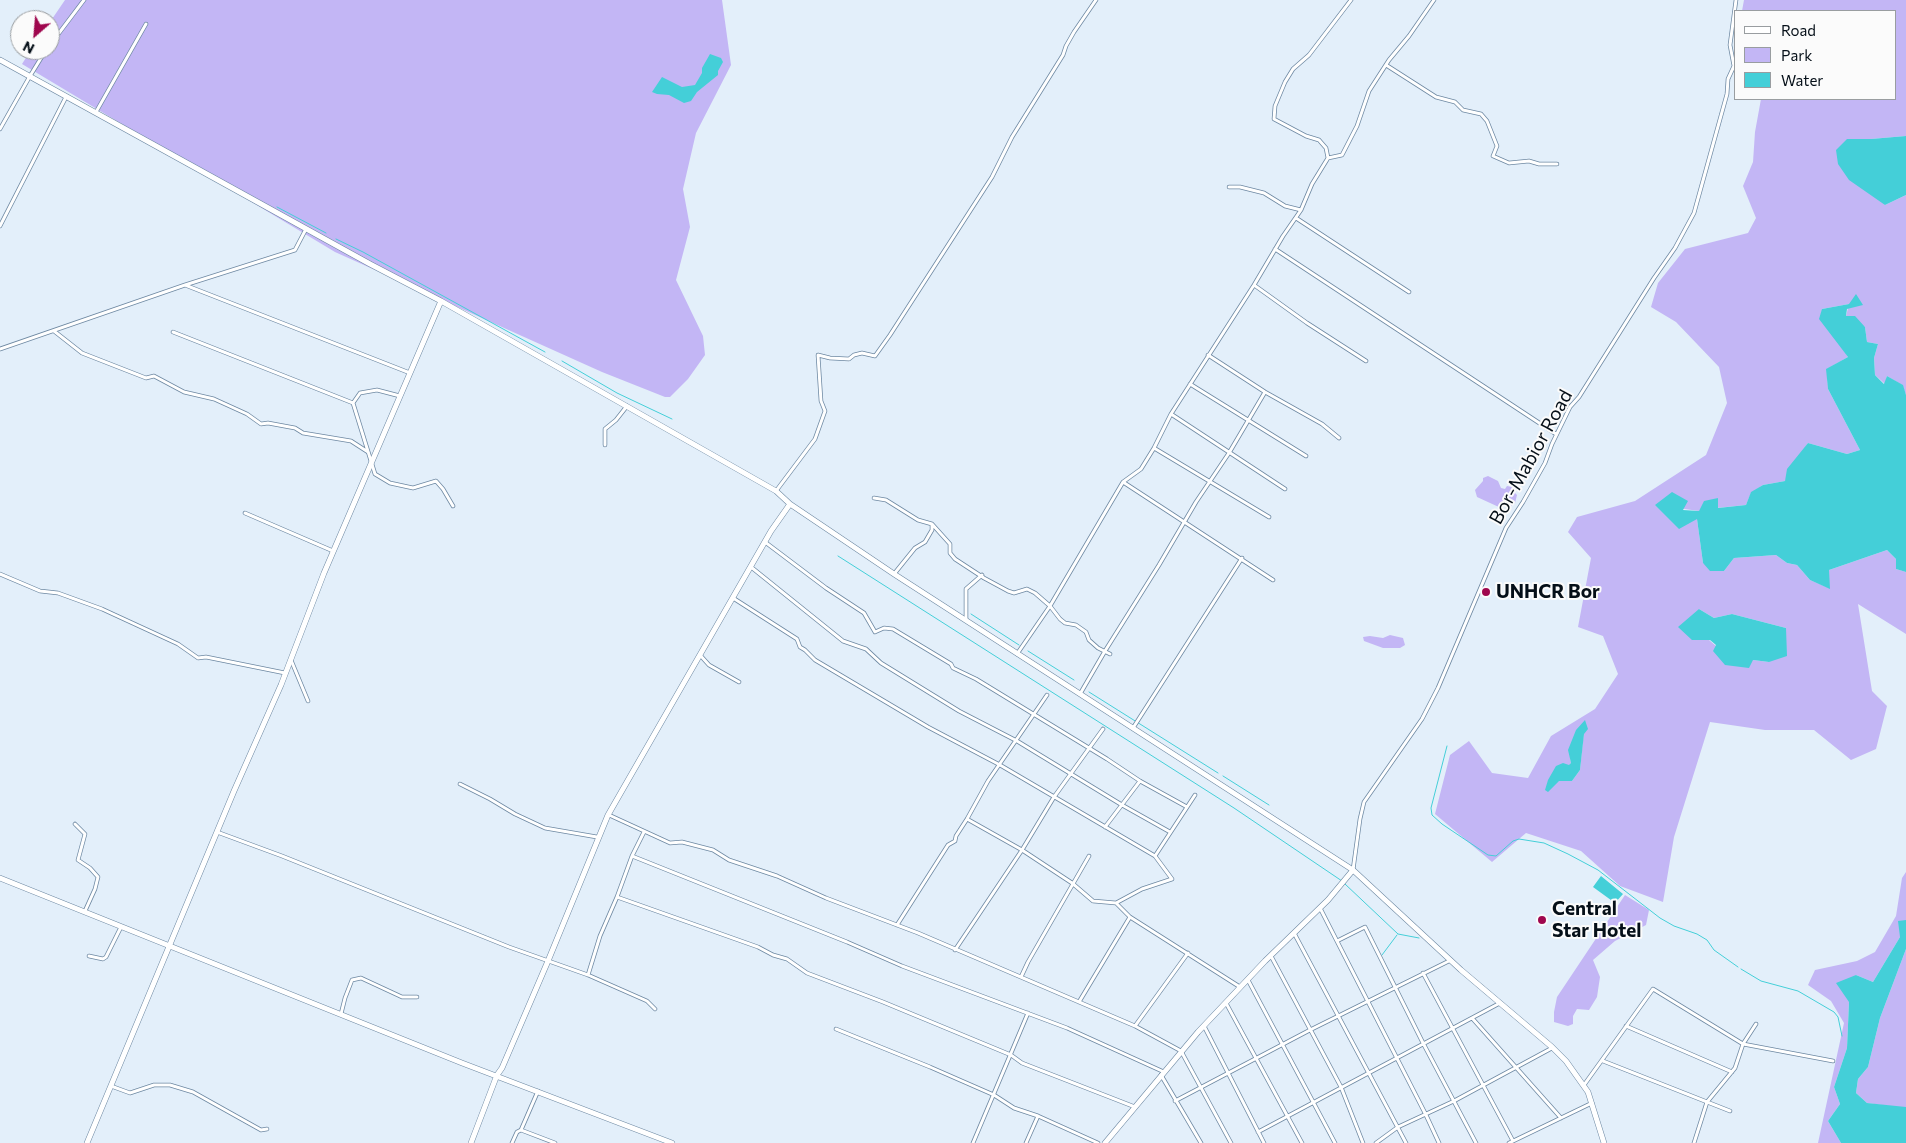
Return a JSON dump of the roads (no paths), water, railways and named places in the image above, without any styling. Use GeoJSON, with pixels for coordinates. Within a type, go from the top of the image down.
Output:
{"type":"FeatureCollection","features":[{"type":"Feature","properties":{"kind":"street"},"geometry":{"type":"LineString","coordinates":[[60,32],[84,0]]}},
{"type":"Feature","properties":{"kind":"street"},"geometry":{"type":"LineString","coordinates":[[776,491],[815,439],[825,411],[821,401],[818,355],[849,359],[862,352],[875,356],[992,177],[1012,137],[1063,55],[1074,32],[1096,0]]}},
{"type":"Feature","properties":{"kind":"street"},"geometry":{"type":"LineString","coordinates":[[1017,654],[1050,606],[1123,482],[1141,469],[1171,414],[1301,210],[1312,184],[1328,158],[1326,148],[1320,140],[1306,136],[1274,119],[1275,106],[1292,70],[1309,55],[1350,0]]}},
{"type":"Feature","properties":{"kind":"street"},"geometry":{"type":"LineString","coordinates":[[1328,158],[1342,155],[1370,91],[1386,65],[1434,0]]}},
{"type":"Feature","properties":{"kind":"street","name":"Bor-Mabior Road"},"geometry":{"type":"LineString","coordinates":[[1353,870],[1364,802],[1422,718],[1438,688],[1506,528],[1524,502],[1545,463],[1556,434],[1570,407],[1600,366],[1654,278],[1675,248],[1694,213],[1726,94],[1728,79],[1734,66],[1730,45],[1734,15]]}},
{"type":"Feature","properties":{"kind":"street"},"geometry":{"type":"LineString","coordinates":[[95,113],[146,24]]}},
{"type":"Feature","properties":{"kind":"street"},"geometry":{"type":"LineString","coordinates":[[0,60],[306,229],[441,301],[776,491],[790,504],[894,574],[1353,870],[1461,970],[1566,1061],[1584,1086],[1592,1103],[1604,1143]]}},
{"type":"Feature","properties":{"kind":"street"},"geometry":{"type":"LineString","coordinates":[[0,129],[40,60]]}},
{"type":"Feature","properties":{"kind":"street"},"geometry":{"type":"LineString","coordinates":[[1386,65],[1439,98],[1455,102],[1463,110],[1481,114],[1487,121],[1497,146],[1493,156],[1509,163],[1529,161],[1539,164],[1557,164]]}},
{"type":"Feature","properties":{"kind":"street"},"geometry":{"type":"LineString","coordinates":[[0,226],[66,97]]}},
{"type":"Feature","properties":{"kind":"street"},"geometry":{"type":"LineString","coordinates":[[1229,187],[1240,187],[1264,193],[1285,206],[1301,210]]}},
{"type":"Feature","properties":{"kind":"street"},"geometry":{"type":"LineString","coordinates":[[1296,218],[1409,292]]}},
{"type":"Feature","properties":{"kind":"street"},"geometry":{"type":"LineString","coordinates":[[0,349],[185,285],[295,250],[306,229]]}},
{"type":"Feature","properties":{"kind":"street"},"geometry":{"type":"LineString","coordinates":[[1275,249],[1556,434]]}},
{"type":"Feature","properties":{"kind":"street"},"geometry":{"type":"LineString","coordinates":[[185,285],[410,373]]}},
{"type":"Feature","properties":{"kind":"street"},"geometry":{"type":"LineString","coordinates":[[1254,285],[1307,323],[1366,361]]}},
{"type":"Feature","properties":{"kind":"street"},"geometry":{"type":"LineString","coordinates":[[87,1143],[291,660],[333,551],[441,301]]}},
{"type":"Feature","properties":{"kind":"street"},"geometry":{"type":"LineString","coordinates":[[54,331],[82,353],[146,378],[154,376],[184,392],[214,399],[247,414],[261,424],[268,423],[295,428],[303,433],[351,441],[368,452]]}},
{"type":"Feature","properties":{"kind":"street"},"geometry":{"type":"LineString","coordinates":[[173,332],[353,402]]}},
{"type":"Feature","properties":{"kind":"street"},"geometry":{"type":"LineString","coordinates":[[1208,355],[1265,392],[1322,424],[1339,438]]}},
{"type":"Feature","properties":{"kind":"street"},"geometry":{"type":"LineString","coordinates":[[1190,384],[1306,456]]}},
{"type":"Feature","properties":{"kind":"street"},"geometry":{"type":"LineString","coordinates":[[353,402],[360,393],[377,390],[400,396]]}},
{"type":"Feature","properties":{"kind":"street"},"geometry":{"type":"LineString","coordinates":[[1080,694],[1159,565],[1184,520],[1229,453],[1265,392]]}},
{"type":"Feature","properties":{"kind":"street"},"geometry":{"type":"LineString","coordinates":[[353,402],[371,462],[378,476],[396,485],[413,488],[436,481],[453,506]]}},
{"type":"Feature","properties":{"kind":"street"},"geometry":{"type":"LineString","coordinates":[[605,445],[605,429],[616,420],[627,405]]}},
{"type":"Feature","properties":{"kind":"street"},"geometry":{"type":"LineString","coordinates":[[1171,414],[1285,489]]}},
{"type":"Feature","properties":{"kind":"street"},"geometry":{"type":"LineString","coordinates":[[1154,448],[1269,517]]}},
{"type":"Feature","properties":{"kind":"street"},"geometry":{"type":"LineString","coordinates":[[1123,482],[1184,520],[1273,580]]}},
{"type":"Feature","properties":{"kind":"street"},"geometry":{"type":"LineString","coordinates":[[874,498],[886,500],[918,520],[932,524],[950,544],[950,553],[955,559],[997,585],[1014,593],[1027,589],[1050,606],[1060,619],[1066,623],[1076,625],[1086,632],[1089,640],[1110,654]]}},
{"type":"Feature","properties":{"kind":"street"},"geometry":{"type":"LineString","coordinates":[[471,1143],[497,1075],[502,1068],[548,961],[608,814],[765,542],[790,504]]}},
{"type":"Feature","properties":{"kind":"street"},"geometry":{"type":"LineString","coordinates":[[245,513],[333,551]]}},
{"type":"Feature","properties":{"kind":"street"},"geometry":{"type":"LineString","coordinates":[[894,574],[916,548],[925,542],[932,530],[932,524]]}},
{"type":"Feature","properties":{"kind":"street"},"geometry":{"type":"LineString","coordinates":[[765,542],[826,588],[864,613],[876,632],[884,628],[893,629],[951,664],[953,668],[976,679],[1140,781],[1187,807]]}},
{"type":"Feature","properties":{"kind":"street"},"geometry":{"type":"LineString","coordinates":[[1133,728],[1242,558]]}},
{"type":"Feature","properties":{"kind":"street"},"geometry":{"type":"LineString","coordinates":[[751,567],[843,641],[866,649],[881,663],[959,711],[1017,741],[1071,775],[1170,832]]}},
{"type":"Feature","properties":{"kind":"street"},"geometry":{"type":"LineString","coordinates":[[0,574],[40,592],[58,593],[102,608],[178,644],[198,658],[206,657],[285,673]]}},
{"type":"Feature","properties":{"kind":"street"},"geometry":{"type":"LineString","coordinates":[[966,619],[966,589],[982,575]]}},
{"type":"Feature","properties":{"kind":"street"},"geometry":{"type":"LineString","coordinates":[[733,598],[797,638],[800,647],[815,660],[928,727],[1000,766],[1155,856],[1172,879],[1142,889],[1116,903],[1093,901],[1072,884],[1022,850],[967,819]]}},
{"type":"Feature","properties":{"kind":"street"},"geometry":{"type":"LineString","coordinates":[[700,655],[709,665],[740,682]]}},
{"type":"Feature","properties":{"kind":"street"},"geometry":{"type":"LineString","coordinates":[[291,660],[308,701]]}},
{"type":"Feature","properties":{"kind":"street"},"geometry":{"type":"LineString","coordinates":[[897,925],[948,845],[955,840],[988,781],[1047,695]]}},
{"type":"Feature","properties":{"kind":"street"},"geometry":{"type":"LineString","coordinates":[[955,950],[1022,850],[1054,797],[1103,729]]}},
{"type":"Feature","properties":{"kind":"street"},"geometry":{"type":"LineString","coordinates":[[1105,827],[1140,781]]}},
{"type":"Feature","properties":{"kind":"street"},"geometry":{"type":"LineString","coordinates":[[460,784],[545,828],[597,837]]}},
{"type":"Feature","properties":{"kind":"street"},"geometry":{"type":"LineString","coordinates":[[1155,856],[1195,795]]}},
{"type":"Feature","properties":{"kind":"street"},"geometry":{"type":"LineString","coordinates":[[608,814],[670,843],[682,842],[713,850],[729,860],[777,876],[826,898],[897,925],[1135,1026],[1181,1051],[1231,1143]]}},
{"type":"Feature","properties":{"kind":"street"},"geometry":{"type":"LineString","coordinates":[[75,824],[84,834],[78,860],[90,868],[98,877],[85,912]]}},
{"type":"Feature","properties":{"kind":"street"},"geometry":{"type":"LineString","coordinates":[[217,832],[588,976],[647,1001],[655,1009]]}},
{"type":"Feature","properties":{"kind":"street"},"geometry":{"type":"LineString","coordinates":[[588,976],[600,936],[632,856],[644,832]]}},
{"type":"Feature","properties":{"kind":"street"},"geometry":{"type":"LineString","coordinates":[[632,856],[838,938],[902,966],[1067,1028],[1162,1073],[1175,1102],[1200,1143]]}},
{"type":"Feature","properties":{"kind":"street"},"geometry":{"type":"LineString","coordinates":[[1021,977],[1089,856]]}},
{"type":"Feature","properties":{"kind":"street"},"geometry":{"type":"LineString","coordinates":[[1105,1143],[1162,1073],[1225,1002],[1320,908],[1344,883],[1353,870]]}},
{"type":"Feature","properties":{"kind":"street"},"geometry":{"type":"LineString","coordinates":[[0,878],[672,1143]]}},
{"type":"Feature","properties":{"kind":"street"},"geometry":{"type":"LineString","coordinates":[[617,897],[758,947],[773,955],[787,959],[808,973],[1011,1055],[1022,1063],[1135,1107]]}},
{"type":"Feature","properties":{"kind":"street"},"geometry":{"type":"LineString","coordinates":[[1116,903],[1130,916],[1240,987]]}},
{"type":"Feature","properties":{"kind":"street"},"geometry":{"type":"LineString","coordinates":[[1320,908],[1426,1115],[1438,1143]]}},
{"type":"Feature","properties":{"kind":"street"},"geometry":{"type":"LineString","coordinates":[[1079,1002],[1130,916]]}},
{"type":"Feature","properties":{"kind":"street"},"geometry":{"type":"LineString","coordinates":[[89,956],[103,959],[106,957],[121,927]]}},
{"type":"Feature","properties":{"kind":"street"},"geometry":{"type":"LineString","coordinates":[[1337,941],[1365,927],[1476,1143]]}},
{"type":"Feature","properties":{"kind":"street"},"geometry":{"type":"LineString","coordinates":[[1294,933],[1406,1143]]}},
{"type":"Feature","properties":{"kind":"street"},"geometry":{"type":"LineString","coordinates":[[1135,1026],[1188,953]]}},
{"type":"Feature","properties":{"kind":"street"},"geometry":{"type":"LineString","coordinates":[[1271,956],[1341,1087],[1363,1143]]}},
{"type":"Feature","properties":{"kind":"street"},"geometry":{"type":"LineString","coordinates":[[1175,1102],[1282,1044],[1452,960]]}},
{"type":"Feature","properties":{"kind":"street"},"geometry":{"type":"LineString","coordinates":[[1423,973],[1511,1142],[1592,1103]]}},
{"type":"Feature","properties":{"kind":"street"},"geometry":{"type":"LineString","coordinates":[[341,1014],[352,980],[361,978],[402,997],[417,997]]}},
{"type":"Feature","properties":{"kind":"street"},"geometry":{"type":"LineString","coordinates":[[1248,979],[1335,1143]]}},
{"type":"Feature","properties":{"kind":"street"},"geometry":{"type":"LineString","coordinates":[[1584,1086],[1653,989],[1743,1044],[1833,1061]]}},
{"type":"Feature","properties":{"kind":"street"},"geometry":{"type":"LineString","coordinates":[[1225,1002],[1302,1143]]}},
{"type":"Feature","properties":{"kind":"street"},"geometry":{"type":"LineString","coordinates":[[1258,1132],[1500,1002]]}},
{"type":"Feature","properties":{"kind":"street"},"geometry":{"type":"LineString","coordinates":[[973,1143],[1028,1013]]}},
{"type":"Feature","properties":{"kind":"street"},"geometry":{"type":"LineString","coordinates":[[1472,1018],[1561,1118]]}},
{"type":"Feature","properties":{"kind":"street"},"geometry":{"type":"LineString","coordinates":[[1694,1143],[1707,1102],[1735,1068],[1743,1044],[1756,1024]]}},
{"type":"Feature","properties":{"kind":"street"},"geometry":{"type":"LineString","coordinates":[[1204,1026],[1264,1143]]}},
{"type":"Feature","properties":{"kind":"street"},"geometry":{"type":"LineString","coordinates":[[1626,1026],[1732,1072]]}},
{"type":"Feature","properties":{"kind":"street"},"geometry":{"type":"LineString","coordinates":[[836,1029],[930,1067],[994,1096],[1014,1108],[1038,1116],[1098,1143]]}},
{"type":"Feature","properties":{"kind":"street"},"geometry":{"type":"LineString","coordinates":[[1376,1143],[1398,1127],[1454,1101],[1552,1047]]}},
{"type":"Feature","properties":{"kind":"street"},"geometry":{"type":"LineString","coordinates":[[1602,1061],[1730,1111]]}},
{"type":"Feature","properties":{"kind":"street"},"geometry":{"type":"LineString","coordinates":[[111,1086],[130,1093],[154,1085],[170,1085],[193,1092],[261,1130],[267,1129]]}},
{"type":"Feature","properties":{"kind":"street"},"geometry":{"type":"LineString","coordinates":[[512,1143],[517,1132],[521,1130],[538,1091]]}},
{"type":"Feature","properties":{"kind":"street"},"geometry":{"type":"LineString","coordinates":[[1026,1143],[1038,1116]]}},
{"type":"Feature","properties":{"kind":"street"},"geometry":{"type":"LineString","coordinates":[[521,1130],[555,1143]]}},
{"type":"Feature","properties":{"kind":"water"},"geometry":{"type":"Polygon","coordinates":[[[710,54],[721,58],[723,62],[718,75],[697,92],[691,101],[684,103],[669,95],[652,92],[662,77],[682,87],[695,85],[710,54]]]}},
{"type":"Feature","properties":{"kind":"water"},"geometry":{"type":"Polygon","coordinates":[[[1906,136],[1906,195],[1885,205],[1849,180],[1838,164],[1836,150],[1847,139],[1906,136]]]}},
{"type":"Feature","properties":{"kind":"water"},"geometry":{"type":"Polygon","coordinates":[[[1856,294],[1863,305],[1847,309],[1846,316],[1855,316],[1865,327],[1867,342],[1878,344],[1874,358],[1875,375],[1884,384],[1887,376],[1903,385],[1906,395],[1906,572],[1896,569],[1896,559],[1887,550],[1829,570],[1830,589],[1810,580],[1797,565],[1787,563],[1776,555],[1734,558],[1724,571],[1710,571],[1703,563],[1697,519],[1679,529],[1655,505],[1672,492],[1688,501],[1683,510],[1699,511],[1704,501],[1718,498],[1718,508],[1746,505],[1751,492],[1763,485],[1785,481],[1787,469],[1808,443],[1847,454],[1860,450],[1828,389],[1826,369],[1848,357],[1819,319],[1822,309],[1849,304],[1856,294]]]}},
{"type":"Feature","properties":{"kind":"water"},"geometry":{"type":"Polygon","coordinates":[[[1699,609],[1714,618],[1732,614],[1786,628],[1787,656],[1769,662],[1753,660],[1749,668],[1725,665],[1713,651],[1716,645],[1710,640],[1692,640],[1678,627],[1699,609]]]}},
{"type":"Feature","properties":{"kind":"water"},"geometry":{"type":"Polygon","coordinates":[[[1585,720],[1588,729],[1584,734],[1580,770],[1572,781],[1559,781],[1548,792],[1545,790],[1548,780],[1556,766],[1563,763],[1569,765],[1571,763],[1568,750],[1576,730],[1585,720]]]}},
{"type":"Feature","properties":{"kind":"water"},"geometry":{"type":"Polygon","coordinates":[[[1601,876],[1623,894],[1615,903],[1593,887],[1601,876]]]}},
{"type":"Feature","properties":{"kind":"water"},"geometry":{"type":"Polygon","coordinates":[[[1906,920],[1906,949],[1880,1018],[1868,1067],[1858,1079],[1856,1093],[1867,1103],[1906,1107],[1906,1143],[1841,1143],[1828,1121],[1840,1104],[1834,1087],[1847,1048],[1849,1002],[1836,983],[1856,975],[1873,982],[1900,937],[1898,921],[1906,920]]]}},
{"type":"Feature","properties":{"kind":"waterway"},"geometry":{"type":"LineString","coordinates":[[277,207],[326,233]]}},
{"type":"Feature","properties":{"kind":"waterway"},"geometry":{"type":"LineString","coordinates":[[336,239],[545,352]]}},
{"type":"Feature","properties":{"kind":"waterway"},"geometry":{"type":"LineString","coordinates":[[562,361],[617,393],[672,419]]}},
{"type":"Feature","properties":{"kind":"waterway"},"geometry":{"type":"LineString","coordinates":[[838,556],[1234,808],[1342,881]]}},
{"type":"Feature","properties":{"kind":"waterway"},"geometry":{"type":"LineString","coordinates":[[971,614],[1019,645]]}},
{"type":"Feature","properties":{"kind":"waterway"},"geometry":{"type":"LineString","coordinates":[[1028,651],[1074,680]]}},
{"type":"Feature","properties":{"kind":"waterway"},"geometry":{"type":"LineString","coordinates":[[1089,692],[1218,773]]}},
{"type":"Feature","properties":{"kind":"waterway"},"geometry":{"type":"LineString","coordinates":[[1447,746],[1431,808],[1432,815],[1442,824],[1488,855],[1496,856],[1513,841],[1519,839],[1544,843],[1568,854],[1598,870],[1660,918],[1707,940],[1714,950],[1738,967]]}},
{"type":"Feature","properties":{"kind":"waterway"},"geometry":{"type":"LineString","coordinates":[[1223,776],[1269,805]]}},
{"type":"Feature","properties":{"kind":"waterway"},"geometry":{"type":"LineString","coordinates":[[1345,884],[1398,934],[1419,938]]}},
{"type":"Feature","properties":{"kind":"waterway"},"geometry":{"type":"LineString","coordinates":[[1382,955],[1397,935]]}},
{"type":"Feature","properties":{"kind":"waterway"},"geometry":{"type":"LineString","coordinates":[[1741,969],[1761,981],[1798,991],[1834,1012],[1838,1017],[1842,1036]]}},
{"type":"Feature","properties":{"kind":"place","name":"UNHCR Bor"},"geometry":{"type":"Point","coordinates":[1486,592]}},
{"type":"Feature","properties":{"kind":"place","name":"Central Star Hotel"},"geometry":{"type":"Point","coordinates":[1542,920]}}]}
